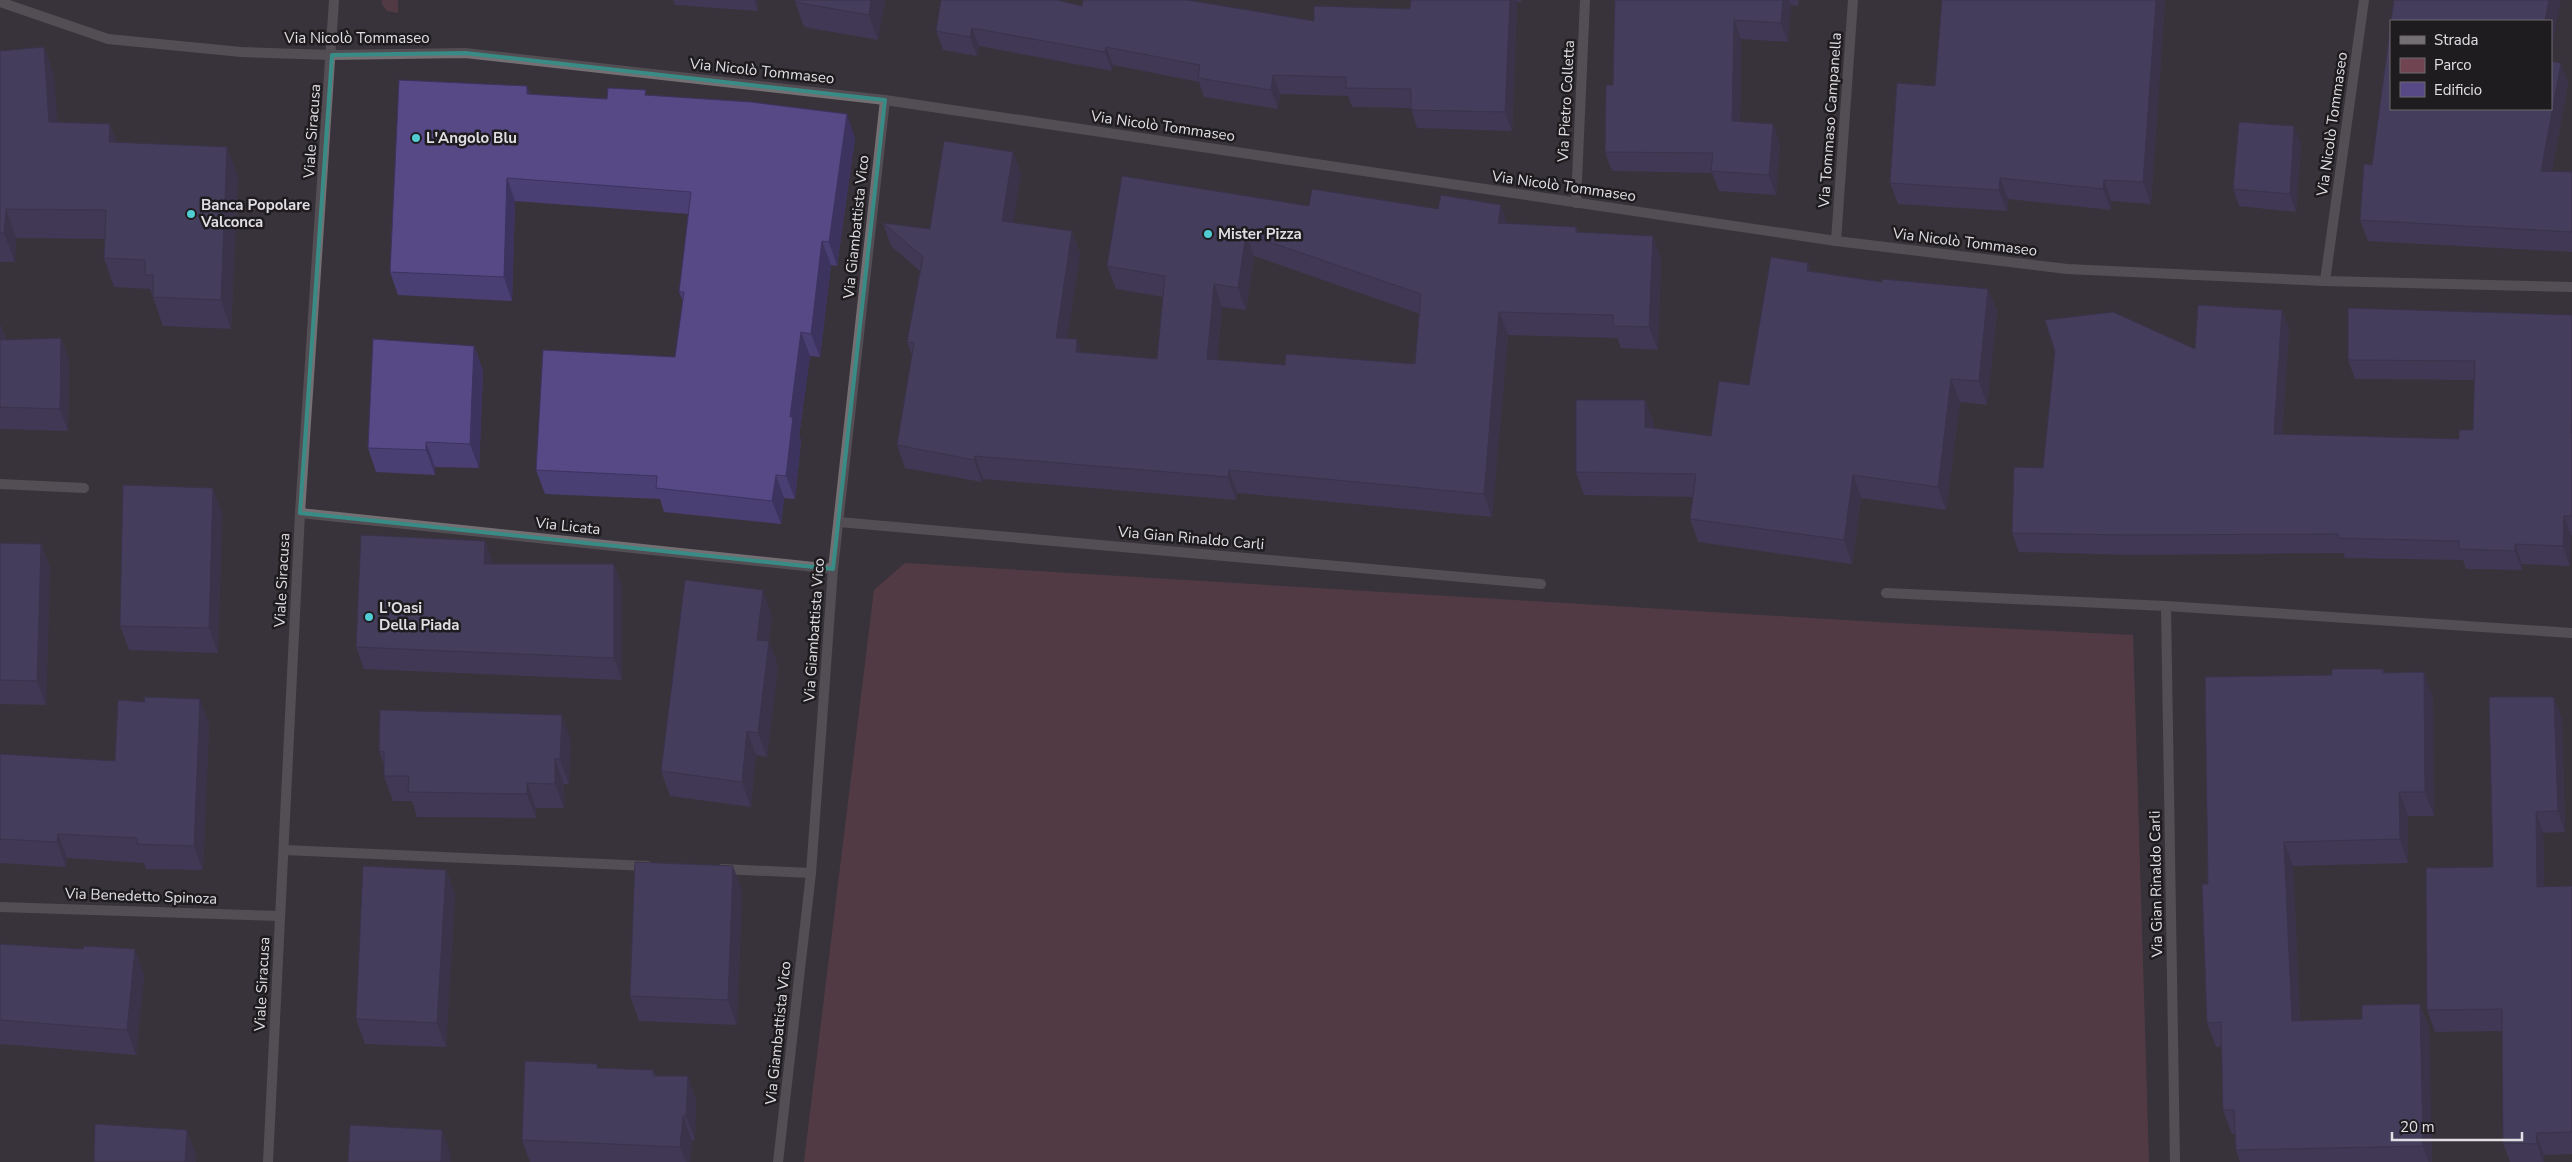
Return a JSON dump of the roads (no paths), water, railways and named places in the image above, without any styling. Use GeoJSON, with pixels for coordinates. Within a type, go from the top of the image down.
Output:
{"type":"FeatureCollection","features":[{"type":"Feature","properties":{"kind":"street","name":"Viale Siracusa"},"geometry":{"type":"LineString","coordinates":[[268,1162],[300,512],[332,55],[334,0]]}},
{"type":"Feature","properties":{"kind":"street","name":"Via Pietro Colletta"},"geometry":{"type":"LineString","coordinates":[[1576,203],[1585,0]]}},
{"type":"Feature","properties":{"kind":"street","name":"Via Tommaso Campanella"},"geometry":{"type":"LineString","coordinates":[[1836,241],[1853,0]]}},
{"type":"Feature","properties":{"kind":"street","name":"Via Nicolò Tommaseo"},"geometry":{"type":"LineString","coordinates":[[2325,282],[2364,0]]}},
{"type":"Feature","properties":{"kind":"street","name":"Via Nicolò Tommaseo"},"geometry":{"type":"LineString","coordinates":[[0,2],[108,39],[241,52],[332,55],[465,53],[885,100],[1836,241],[2067,270],[2325,282],[2572,287]]}},
{"type":"Feature","properties":{"kind":"street","name":"Via Giambattista Vico"},"geometry":{"type":"LineString","coordinates":[[778,1162],[811,873],[833,569],[885,100]]}},
{"type":"Feature","properties":{"kind":"street"},"geometry":{"type":"LineString","coordinates":[[0,484],[84,488]]}},
{"type":"Feature","properties":{"kind":"street","name":"Via Licata"},"geometry":{"type":"LineString","coordinates":[[300,512],[833,569]]}},
{"type":"Feature","properties":{"kind":"street","name":"Via Gian Rinaldo Carli"},"geometry":{"type":"LineString","coordinates":[[839,522],[1541,584]]}},
{"type":"Feature","properties":{"kind":"street"},"geometry":{"type":"LineString","coordinates":[[1886,594],[2166,606],[2572,632]]}},
{"type":"Feature","properties":{"kind":"street","name":"Via Gian Rinaldo Carli"},"geometry":{"type":"LineString","coordinates":[[2166,606],[2175,1162]]}},
{"type":"Feature","properties":{"kind":"street"},"geometry":{"type":"LineString","coordinates":[[284,850],[663,867]]}},
{"type":"Feature","properties":{"kind":"street"},"geometry":{"type":"LineString","coordinates":[[712,869],[811,873]]}},
{"type":"Feature","properties":{"kind":"street","name":"Via Benedetto Spinoza"},"geometry":{"type":"LineString","coordinates":[[0,906],[280,916]]}},
{"type":"Feature","properties":{"kind":"place","name":"L'Angolo Blu"},"geometry":{"type":"Point","coordinates":[416,138]}},
{"type":"Feature","properties":{"kind":"place","name":"Banca Popolare Valconca"},"geometry":{"type":"Point","coordinates":[191,214]}},
{"type":"Feature","properties":{"kind":"place","name":"Mister Pizza"},"geometry":{"type":"Point","coordinates":[1208,234]}},
{"type":"Feature","properties":{"kind":"place","name":"L'Oasi Della Piada"},"geometry":{"type":"Point","coordinates":[369,617]}}]}
